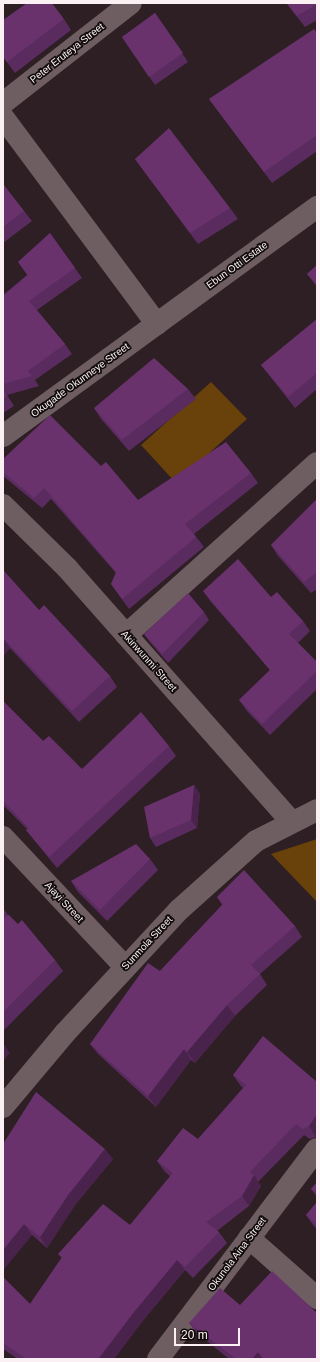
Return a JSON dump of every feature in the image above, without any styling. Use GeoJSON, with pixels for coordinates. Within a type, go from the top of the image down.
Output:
{"type":"FeatureCollection","features":[{"type":"Feature","properties":{"kind":"street","name":"Peter Eruteya Street"},"geometry":{"type":"LineString","coordinates":[[3,103],[131,3]]}},
{"type":"Feature","properties":{"kind":"street"},"geometry":{"type":"LineString","coordinates":[[3,117],[157,324]]}},
{"type":"Feature","properties":{"kind":"street","name":"Ebun Otti Estate"},"geometry":{"type":"LineString","coordinates":[[157,324],[317,207]]}},
{"type":"Feature","properties":{"kind":"street","name":"Okugade Okunneye Street"},"geometry":{"type":"LineString","coordinates":[[3,436],[157,324]]}},
{"type":"Feature","properties":{"kind":"street"},"geometry":{"type":"LineString","coordinates":[[126,635],[317,463]]}},
{"type":"Feature","properties":{"kind":"street","name":"Akinwunmi Street"},"geometry":{"type":"LineString","coordinates":[[3,505],[126,635],[291,821]]}},
{"type":"Feature","properties":{"kind":"street","name":"Sunmola Street"},"geometry":{"type":"LineString","coordinates":[[3,1107],[125,967],[228,864],[256,842],[291,821],[317,810]]}},
{"type":"Feature","properties":{"kind":"street","name":"Ajayi Street"},"geometry":{"type":"LineString","coordinates":[[3,837],[125,967]]}},
{"type":"Feature","properties":{"kind":"street","name":"Okunola Aina Street"},"geometry":{"type":"LineString","coordinates":[[158,1359],[317,1150]]}},
{"type":"Feature","properties":{"kind":"street"},"geometry":{"type":"LineString","coordinates":[[249,1238],[317,1298]]}},
{"type":"Feature","properties":{"kind":"shaded area"},"geometry":{"type":"Polygon","coordinates":[[[211,382],[247,419],[176,483],[141,445],[211,382]]]}},
{"type":"Feature","properties":{"kind":"shaded area"},"geometry":{"type":"Polygon","coordinates":[[[317,839],[317,902],[271,854],[317,839]]]}},
{"type":"Feature","properties":{"kind":"building"},"geometry":{"type":"Polygon","coordinates":[[[27,3],[52,3],[64,19],[7,62],[3,57],[3,20],[27,3]]]}},
{"type":"Feature","properties":{"kind":"building"},"geometry":{"type":"Polygon","coordinates":[[[287,3],[317,3],[317,4],[297,16],[287,3]]]}},
{"type":"Feature","properties":{"kind":"building"},"geometry":{"type":"Polygon","coordinates":[[[155,13],[183,53],[149,77],[122,37],[155,13]]]}},
{"type":"Feature","properties":{"kind":"building"},"geometry":{"type":"Polygon","coordinates":[[[314,29],[317,33],[317,135],[264,172],[209,99],[314,29]]]}},
{"type":"Feature","properties":{"kind":"building"},"geometry":{"type":"Polygon","coordinates":[[[169,128],[230,208],[190,233],[135,159],[169,128]]]}},
{"type":"Feature","properties":{"kind":"building"},"geometry":{"type":"Polygon","coordinates":[[[3,184],[24,211],[3,227],[3,184]]]}},
{"type":"Feature","properties":{"kind":"building"},"geometry":{"type":"Polygon","coordinates":[[[50,233],[75,268],[29,301],[65,344],[28,371],[32,376],[3,384],[3,296],[28,275],[18,262],[50,233]]]}},
{"type":"Feature","properties":{"kind":"building"},"geometry":{"type":"Polygon","coordinates":[[[317,265],[317,284],[307,274],[317,265]]]}},
{"type":"Feature","properties":{"kind":"building"},"geometry":{"type":"Polygon","coordinates":[[[317,319],[317,373],[288,397],[261,365],[317,319]]]}},
{"type":"Feature","properties":{"kind":"building"},"geometry":{"type":"Polygon","coordinates":[[[154,358],[188,389],[122,440],[94,408],[154,358]]]}},
{"type":"Feature","properties":{"kind":"building"},"geometry":{"type":"Polygon","coordinates":[[[3,390],[7,396],[3,399],[3,390]]]}},
{"type":"Feature","properties":{"kind":"building"},"geometry":{"type":"Polygon","coordinates":[[[50,415],[101,466],[106,462],[138,500],[226,442],[251,473],[185,524],[196,537],[122,599],[111,584],[116,572],[44,488],[34,498],[3,472],[3,459],[50,415]]]}},
{"type":"Feature","properties":{"kind":"building"},"geometry":{"type":"Polygon","coordinates":[[[317,499],[317,572],[304,582],[271,545],[317,499]]]}},
{"type":"Feature","properties":{"kind":"building"},"geometry":{"type":"Polygon","coordinates":[[[238,559],[271,597],[277,592],[303,621],[289,634],[317,662],[317,671],[262,724],[239,700],[270,670],[203,591],[238,559]]]}},
{"type":"Feature","properties":{"kind":"building"},"geometry":{"type":"Polygon","coordinates":[[[3,570],[39,610],[44,605],[110,676],[72,711],[3,638],[3,570]]]}},
{"type":"Feature","properties":{"kind":"building"},"geometry":{"type":"Polygon","coordinates":[[[188,593],[204,612],[162,654],[144,634],[188,593]]]}},
{"type":"Feature","properties":{"kind":"building"},"geometry":{"type":"Polygon","coordinates":[[[3,701],[43,741],[49,736],[82,769],[141,712],[169,746],[49,857],[26,830],[29,828],[3,801],[3,701]]]}},
{"type":"Feature","properties":{"kind":"building"},"geometry":{"type":"Polygon","coordinates":[[[194,785],[191,820],[150,838],[144,807],[194,785]]]}},
{"type":"Feature","properties":{"kind":"building"},"geometry":{"type":"Polygon","coordinates":[[[136,844],[150,859],[100,910],[71,881],[136,844]]]}},
{"type":"Feature","properties":{"kind":"building"},"geometry":{"type":"Polygon","coordinates":[[[244,870],[295,926],[251,965],[260,974],[227,1005],[187,1052],[184,1049],[148,1096],[90,1044],[148,963],[160,971],[223,904],[217,897],[244,870]]]}},
{"type":"Feature","properties":{"kind":"building"},"geometry":{"type":"Polygon","coordinates":[[[9,915],[18,924],[22,920],[55,960],[3,1012],[3,918],[9,915]]]}},
{"type":"Feature","properties":{"kind":"building"},"geometry":{"type":"Polygon","coordinates":[[[263,1036],[317,1082],[317,1114],[309,1126],[302,1129],[296,1124],[250,1172],[254,1175],[242,1196],[206,1222],[219,1232],[185,1267],[177,1260],[134,1312],[99,1358],[100,1359],[27,1359],[3,1343],[3,1277],[30,1304],[62,1257],[58,1254],[103,1204],[130,1225],[173,1173],[157,1161],[183,1128],[198,1139],[246,1085],[233,1075],[263,1036]]]}},
{"type":"Feature","properties":{"kind":"building"},"geometry":{"type":"Polygon","coordinates":[[[36,1092],[105,1149],[68,1195],[40,1237],[24,1224],[3,1250],[3,1144],[36,1092]]]}},
{"type":"Feature","properties":{"kind":"building"},"geometry":{"type":"Polygon","coordinates":[[[317,1182],[317,1193],[311,1189],[317,1182]]]}},
{"type":"Feature","properties":{"kind":"building"},"geometry":{"type":"Polygon","coordinates":[[[317,1202],[317,1225],[306,1215],[317,1202]]]}},
{"type":"Feature","properties":{"kind":"building"},"geometry":{"type":"Polygon","coordinates":[[[272,1271],[317,1313],[317,1359],[264,1359],[258,1352],[252,1359],[236,1359],[189,1323],[220,1288],[240,1305],[272,1271]]]}}]}
